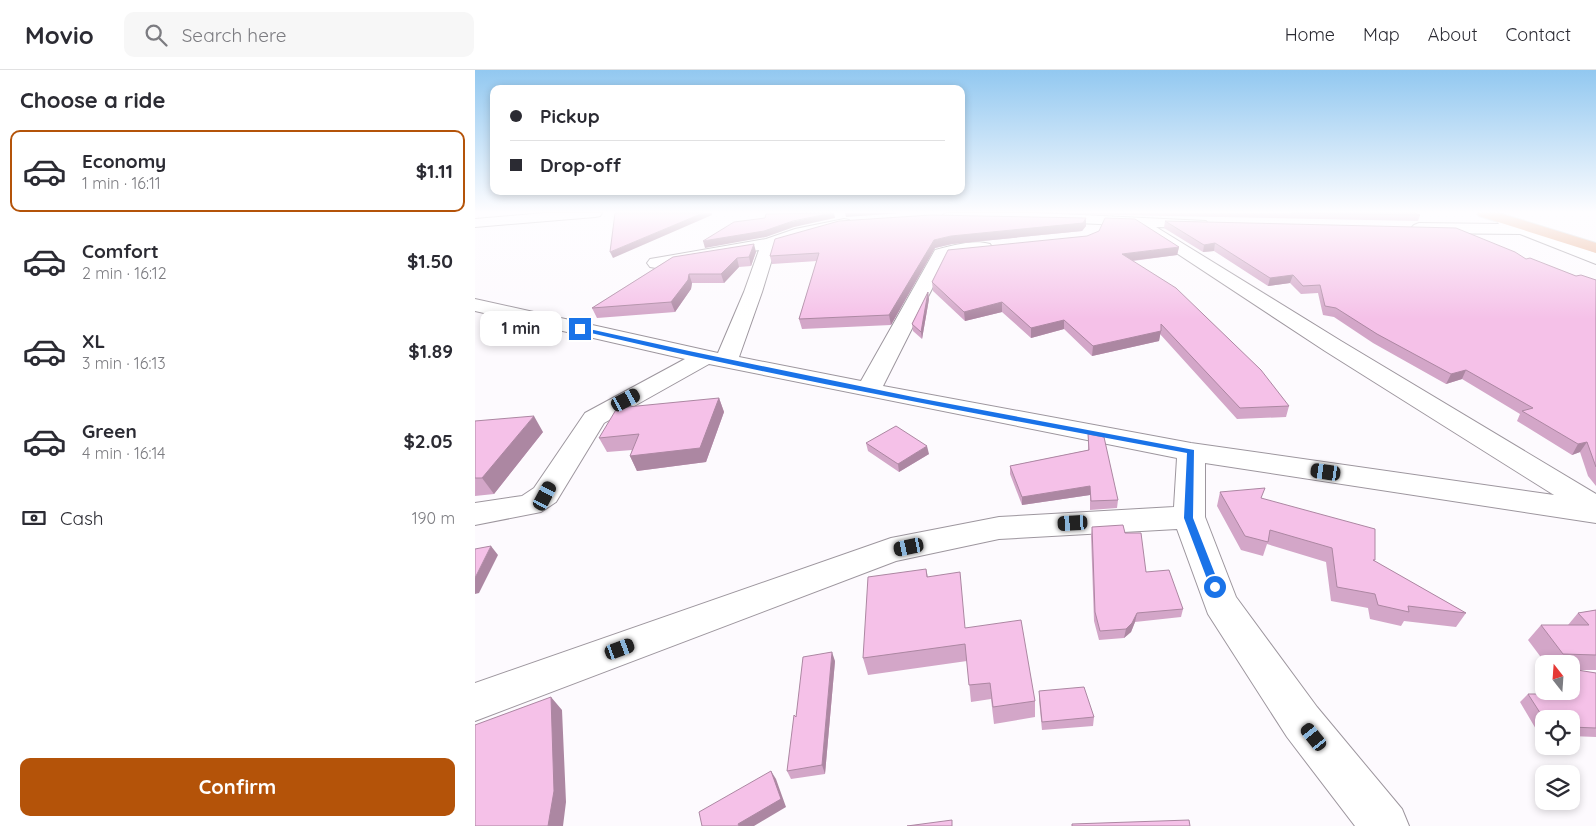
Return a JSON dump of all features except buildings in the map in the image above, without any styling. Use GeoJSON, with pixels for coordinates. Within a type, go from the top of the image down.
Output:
{"type":"FeatureCollection","features":[{"type":"Feature","properties":{"kind":"street"},"geometry":{"type":"LineString","coordinates":[[656,263],[735,248]]}},
{"type":"Feature","properties":{"kind":"street"},"geometry":{"type":"LineString","coordinates":[[475,514],[530,504],[545,496],[594,418],[716,359],[753,292],[767,248]]}},
{"type":"Feature","properties":{"kind":"street"},"geometry":{"type":"LineString","coordinates":[[869,389],[941,254],[977,248]]}},
{"type":"Feature","properties":{"kind":"street"},"geometry":{"type":"LineString","coordinates":[[1181,248],[1333,346],[1596,508]]}},
{"type":"Feature","properties":{"kind":"street"},"geometry":{"type":"LineString","coordinates":[[1570,248],[1596,259]]}},
{"type":"Feature","properties":{"kind":"street"},"geometry":{"type":"LineString","coordinates":[[475,305],[716,359],[1191,452],[1596,512]]}},
{"type":"Feature","properties":{"kind":"street"},"geometry":{"type":"LineString","coordinates":[[1191,452],[1189,518],[1221,604],[1302,722],[1385,826]]}},
{"type":"Feature","properties":{"kind":"street"},"geometry":{"type":"LineString","coordinates":[[475,702],[891,550],[999,528],[1189,518]]}},
{"type":"Feature","properties":{"kind":"route"},"geometry":{"type":"LineString","coordinates":[[580,329],[918,400],[1191,452],[1189,518],[1215,587]]}}]}
